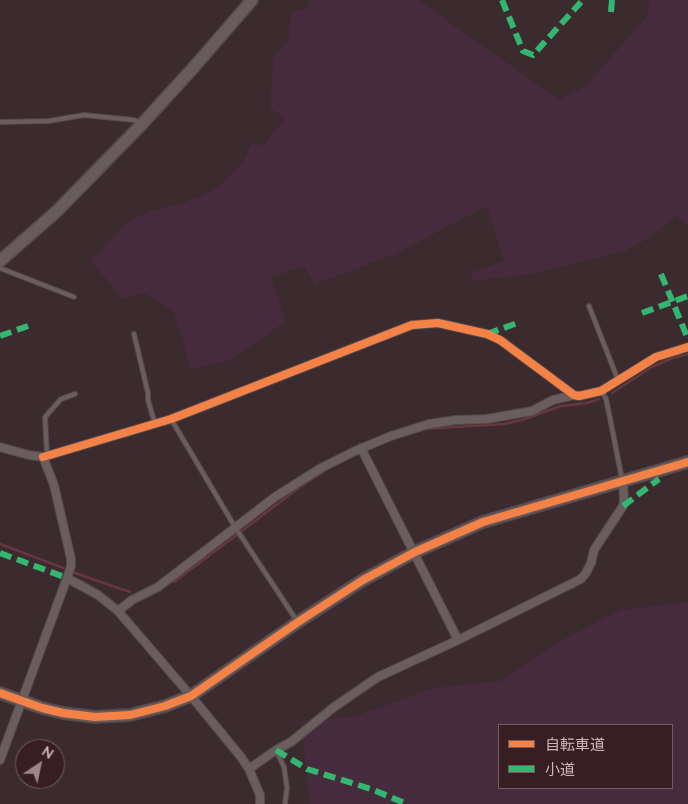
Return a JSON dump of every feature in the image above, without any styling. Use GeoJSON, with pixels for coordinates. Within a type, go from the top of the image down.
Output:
{"type":"FeatureCollection","features":[{"type":"Feature","properties":{"kind":"street"},"geometry":{"type":"LineString","coordinates":[[0,261],[57,211],[142,124],[252,0]]}},
{"type":"Feature","properties":{"kind":"street"},"geometry":{"type":"LineString","coordinates":[[0,447],[29,455],[45,456],[155,424],[412,325],[424,323],[438,323],[487,334],[574,395]]}},
{"type":"Feature","properties":{"kind":"street"},"geometry":{"type":"LineString","coordinates":[[118,611],[132,600],[158,587],[274,497],[322,468],[361,448],[429,424],[456,420],[487,419],[532,411],[553,400],[574,395],[584,396],[602,390],[656,357],[688,347]]}},
{"type":"Feature","properties":{"kind":"street"},"geometry":{"type":"LineString","coordinates":[[361,448],[458,640]]}},
{"type":"Feature","properties":{"kind":"street"},"geometry":{"type":"LineString","coordinates":[[0,760],[71,566],[65,531],[45,456]]}},
{"type":"Feature","properties":{"kind":"street"},"geometry":{"type":"LineString","coordinates":[[0,693],[64,713],[112,717],[150,711],[191,696],[298,622],[363,580],[414,552],[483,522],[688,462]]}},
{"type":"Feature","properties":{"kind":"street"},"geometry":{"type":"LineString","coordinates":[[249,769],[276,750],[292,742],[334,707],[378,677],[458,640],[580,579],[588,568],[594,550],[623,506],[623,481]]}},
{"type":"Feature","properties":{"kind":"street"},"geometry":{"type":"LineString","coordinates":[[67,578],[98,595],[118,611],[191,696],[249,769],[260,795],[260,804]]}},
{"type":"Feature","properties":{"kind":"lane"},"geometry":{"type":"LineString","coordinates":[[0,122],[49,121],[84,115],[134,120],[142,124]]}},
{"type":"Feature","properties":{"kind":"lane"},"geometry":{"type":"LineString","coordinates":[[0,268],[74,297]]}},
{"type":"Feature","properties":{"kind":"lane"},"geometry":{"type":"LineString","coordinates":[[589,306],[618,380]]}},
{"type":"Feature","properties":{"kind":"lane"},"geometry":{"type":"LineString","coordinates":[[134,334],[155,424]]}},
{"type":"Feature","properties":{"kind":"lane"},"geometry":{"type":"LineString","coordinates":[[602,390],[610,413],[623,481]]}},
{"type":"Feature","properties":{"kind":"lane"},"geometry":{"type":"LineString","coordinates":[[45,456],[45,417],[61,399],[75,394]]}},
{"type":"Feature","properties":{"kind":"lane"},"geometry":{"type":"LineString","coordinates":[[171,419],[235,527],[298,622]]}},
{"type":"Feature","properties":{"kind":"lane"},"geometry":{"type":"LineString","coordinates":[[276,750],[284,767],[287,788],[285,804]]}},
{"type":"Feature","properties":{"kind":"shaded area"},"geometry":{"type":"Polygon","coordinates":[[[308,0],[418,0],[559,100],[587,85],[648,15],[650,0],[688,0],[688,226],[676,216],[647,239],[622,252],[531,274],[472,281],[471,273],[504,261],[487,206],[395,254],[315,284],[304,267],[271,277],[286,321],[231,360],[191,369],[173,310],[146,294],[122,298],[91,261],[129,221],[149,211],[180,204],[220,187],[243,161],[253,142],[263,146],[285,118],[270,108],[274,55],[289,41],[291,12],[309,7],[308,0]]]}},
{"type":"Feature","properties":{"kind":"shaded area"},"geometry":{"type":"Polygon","coordinates":[[[688,602],[688,804],[310,804],[301,722],[356,716],[434,688],[500,681],[555,644],[621,610],[688,602]]]}},
{"type":"Feature","properties":{"kind":"waterway"},"geometry":{"type":"LineString","coordinates":[[612,393],[652,367],[688,354]]}},
{"type":"Feature","properties":{"kind":"waterway"},"geometry":{"type":"LineString","coordinates":[[422,429],[504,424],[522,420],[561,406],[587,403],[599,399]]}},
{"type":"Feature","properties":{"kind":"waterway"},"geometry":{"type":"LineString","coordinates":[[174,582],[300,487],[332,466]]}},
{"type":"Feature","properties":{"kind":"waterway"},"geometry":{"type":"LineString","coordinates":[[0,544],[63,568]]}},
{"type":"Feature","properties":{"kind":"waterway"},"geometry":{"type":"LineString","coordinates":[[75,573],[130,592]]}},
{"type":"Feature","properties":{"kind":"marked path"},"geometry":{"type":"LineString","coordinates":[[502,0],[523,51],[533,55],[581,2]]}},
{"type":"Feature","properties":{"kind":"marked path"},"geometry":{"type":"LineString","coordinates":[[611,12],[612,0]]}},
{"type":"Feature","properties":{"kind":"marked path"},"geometry":{"type":"LineString","coordinates":[[661,274],[688,339]]}},
{"type":"Feature","properties":{"kind":"marked path"},"geometry":{"type":"LineString","coordinates":[[642,313],[688,296]]}},
{"type":"Feature","properties":{"kind":"marked path"},"geometry":{"type":"LineString","coordinates":[[487,334],[520,322]]}},
{"type":"Feature","properties":{"kind":"marked path"},"geometry":{"type":"LineString","coordinates":[[0,336],[28,326]]}},
{"type":"Feature","properties":{"kind":"marked path"},"geometry":{"type":"LineString","coordinates":[[623,506],[659,479]]}},
{"type":"Feature","properties":{"kind":"marked path"},"geometry":{"type":"LineString","coordinates":[[0,553],[67,578]]}},
{"type":"Feature","properties":{"kind":"marked path"},"geometry":{"type":"LineString","coordinates":[[276,750],[307,769],[371,789],[407,804]]}},
{"type":"Feature","properties":{"kind":"cycle path"},"geometry":{"type":"LineString","coordinates":[[43,457],[171,419],[412,325],[438,323],[487,334],[500,340],[574,395],[579,396],[601,391],[656,357],[688,347]]}},
{"type":"Feature","properties":{"kind":"cycle path"},"geometry":{"type":"LineString","coordinates":[[0,693],[42,708],[95,717],[130,715],[165,706],[191,696],[298,622],[363,580],[415,552],[483,522],[688,462]]}}]}
